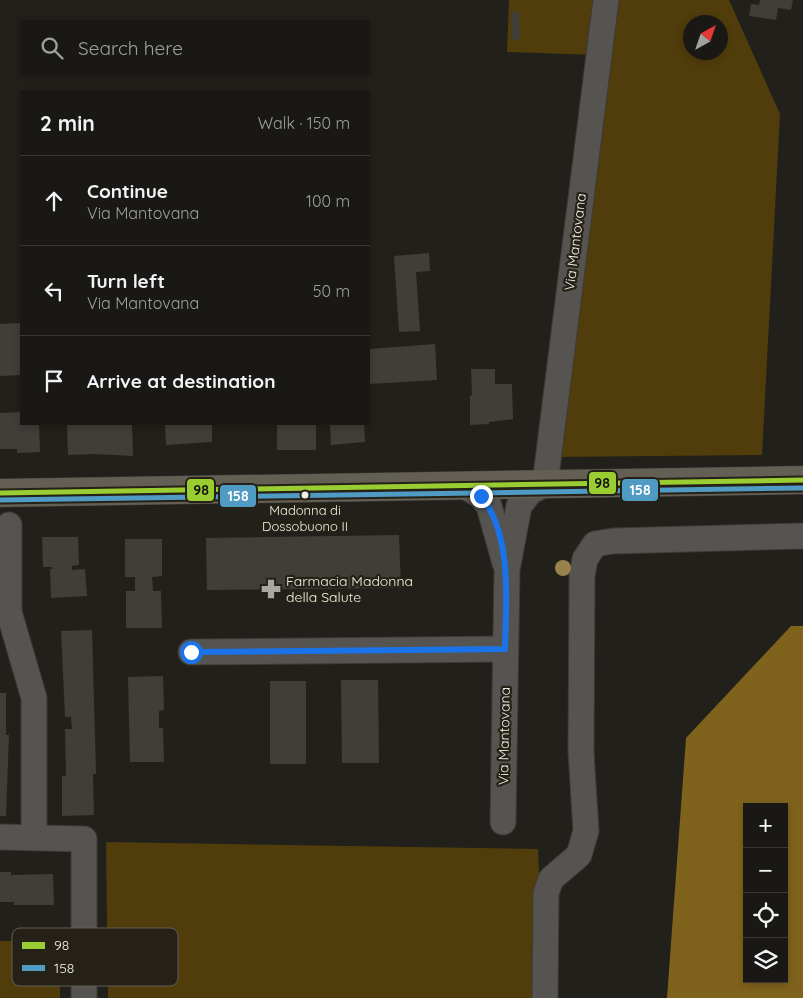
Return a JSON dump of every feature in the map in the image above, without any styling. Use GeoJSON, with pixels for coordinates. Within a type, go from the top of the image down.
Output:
{"type":"FeatureCollection","features":[{"type":"Feature","properties":{"kind":"main road"},"geometry":{"type":"LineString","coordinates":[[0,493],[803,480]]}},
{"type":"Feature","properties":{"kind":"street","name":"Via Mantovana"},"geometry":{"type":"LineString","coordinates":[[503,822],[507,570],[520,506],[530,492],[545,484],[606,0]]}},
{"type":"Feature","properties":{"kind":"street","name":"Via Mantovana"},"geometry":{"type":"LineString","coordinates":[[463,485],[481,496],[489,506],[507,570]]}},
{"type":"Feature","properties":{"kind":"street"},"geometry":{"type":"LineString","coordinates":[[9,525],[9,612],[34,698],[34,837]]}},
{"type":"Feature","properties":{"kind":"street"},"geometry":{"type":"LineString","coordinates":[[545,998],[546,893],[551,879],[579,855],[586,831],[581,752],[582,576],[585,559],[596,544],[613,541],[803,536]]}},
{"type":"Feature","properties":{"kind":"street"},"geometry":{"type":"LineString","coordinates":[[191,652],[505,649]]}},
{"type":"Feature","properties":{"kind":"street"},"geometry":{"type":"LineString","coordinates":[[0,837],[84,839],[84,928]]}},
{"type":"Feature","properties":{"kind":"shaded area"},"geometry":{"type":"Polygon","coordinates":[[[509,0],[729,0],[780,114],[762,455],[551,457],[600,55],[507,52],[509,0]]]}},
{"type":"Feature","properties":{"kind":"shaded area"},"geometry":{"type":"Polygon","coordinates":[[[791,626],[803,626],[803,998],[667,998],[686,738],[791,626]]]}},
{"type":"Feature","properties":{"kind":"shaded area"},"geometry":{"type":"Polygon","coordinates":[[[106,842],[538,849],[544,998],[108,998],[108,986],[178,986],[178,928],[107,928],[106,842]]]}},
{"type":"Feature","properties":{"kind":"shaded area"},"geometry":{"type":"Polygon","coordinates":[[[0,941],[12,941],[12,986],[60,986],[60,998],[0,998],[0,941]]]}},
{"type":"Feature","properties":{"kind":"building"},"geometry":{"type":"Polygon","coordinates":[[[760,0],[793,0],[791,10],[778,8],[776,20],[749,16],[751,4],[759,5],[760,0]]]}},
{"type":"Feature","properties":{"kind":"building"},"geometry":{"type":"Polygon","coordinates":[[[511,12],[519,12],[520,39],[512,40],[511,12]]]}},
{"type":"Feature","properties":{"kind":"building"},"geometry":{"type":"Polygon","coordinates":[[[429,253],[430,271],[416,272],[420,331],[399,332],[394,256],[429,253]]]}},
{"type":"Feature","properties":{"kind":"building"},"geometry":{"type":"Polygon","coordinates":[[[20,323],[20,375],[0,376],[0,324],[20,323]]]}},
{"type":"Feature","properties":{"kind":"building"},"geometry":{"type":"Polygon","coordinates":[[[435,344],[437,380],[370,384],[370,349],[435,344]]]}},
{"type":"Feature","properties":{"kind":"building"},"geometry":{"type":"Polygon","coordinates":[[[471,369],[495,369],[495,384],[512,384],[513,419],[489,422],[489,424],[470,425],[471,369]]]}},
{"type":"Feature","properties":{"kind":"building"},"geometry":{"type":"Polygon","coordinates":[[[20,412],[20,425],[39,425],[40,452],[17,453],[17,449],[0,449],[0,413],[20,412]]]}},
{"type":"Feature","properties":{"kind":"building"},"geometry":{"type":"Polygon","coordinates":[[[67,425],[132,425],[133,456],[68,455],[67,425]]]}},
{"type":"Feature","properties":{"kind":"building"},"geometry":{"type":"Polygon","coordinates":[[[165,425],[212,425],[212,442],[166,445],[165,425]]]}},
{"type":"Feature","properties":{"kind":"building"},"geometry":{"type":"Polygon","coordinates":[[[277,425],[316,425],[316,450],[277,450],[277,425]]]}},
{"type":"Feature","properties":{"kind":"building"},"geometry":{"type":"Polygon","coordinates":[[[330,425],[364,425],[365,442],[331,445],[330,425]]]}},
{"type":"Feature","properties":{"kind":"building"},"geometry":{"type":"Polygon","coordinates":[[[399,535],[401,588],[207,590],[206,538],[399,535]]]}},
{"type":"Feature","properties":{"kind":"building"},"geometry":{"type":"Polygon","coordinates":[[[42,537],[78,537],[79,565],[72,566],[72,570],[85,569],[87,596],[51,598],[50,569],[52,567],[43,567],[42,537]]]}},
{"type":"Feature","properties":{"kind":"building"},"geometry":{"type":"Polygon","coordinates":[[[125,539],[162,539],[162,576],[152,577],[153,591],[161,591],[162,628],[126,628],[126,591],[135,591],[135,577],[125,577],[125,539]]]}},
{"type":"Feature","properties":{"kind":"building"},"geometry":{"type":"Polygon","coordinates":[[[92,630],[96,774],[93,774],[94,815],[62,816],[62,776],[66,776],[65,729],[72,729],[71,717],[65,717],[61,631],[92,630]]]}},
{"type":"Feature","properties":{"kind":"building"},"geometry":{"type":"Polygon","coordinates":[[[163,676],[164,710],[159,711],[159,728],[163,728],[164,762],[130,762],[128,677],[163,676]]]}},
{"type":"Feature","properties":{"kind":"building"},"geometry":{"type":"Polygon","coordinates":[[[341,680],[378,680],[379,763],[342,763],[341,680]]]}},
{"type":"Feature","properties":{"kind":"building"},"geometry":{"type":"Polygon","coordinates":[[[270,681],[306,681],[306,764],[270,764],[270,681]]]}},
{"type":"Feature","properties":{"kind":"building"},"geometry":{"type":"Polygon","coordinates":[[[0,693],[6,693],[6,735],[9,735],[6,816],[0,816],[0,693]]]}},
{"type":"Feature","properties":{"kind":"building"},"geometry":{"type":"Polygon","coordinates":[[[0,872],[11,872],[11,875],[53,874],[54,905],[14,905],[14,902],[0,902],[0,872]]]}},
{"type":"Feature","properties":{"kind":"transit line","name":"98"},"geometry":{"type":"LineString","coordinates":[[0,493],[803,480]]}},
{"type":"Feature","properties":{"kind":"transit line","name":"158"},"geometry":{"type":"LineString","coordinates":[[0,500],[803,488]]}},
{"type":"Feature","properties":{"kind":"place","name":"Madonna di Dossobuono II"},"geometry":{"type":"Point","coordinates":[305,495]}},
{"type":"Feature","properties":{"kind":"place","name":"Farmacia Madonna della Salute"},"geometry":{"type":"Point","coordinates":[271,589]}},
{"type":"Feature","properties":{"kind":"route"},"geometry":{"type":"LineString","coordinates":[[191,652],[505,649],[507,570],[489,506],[481,496]]}}]}
